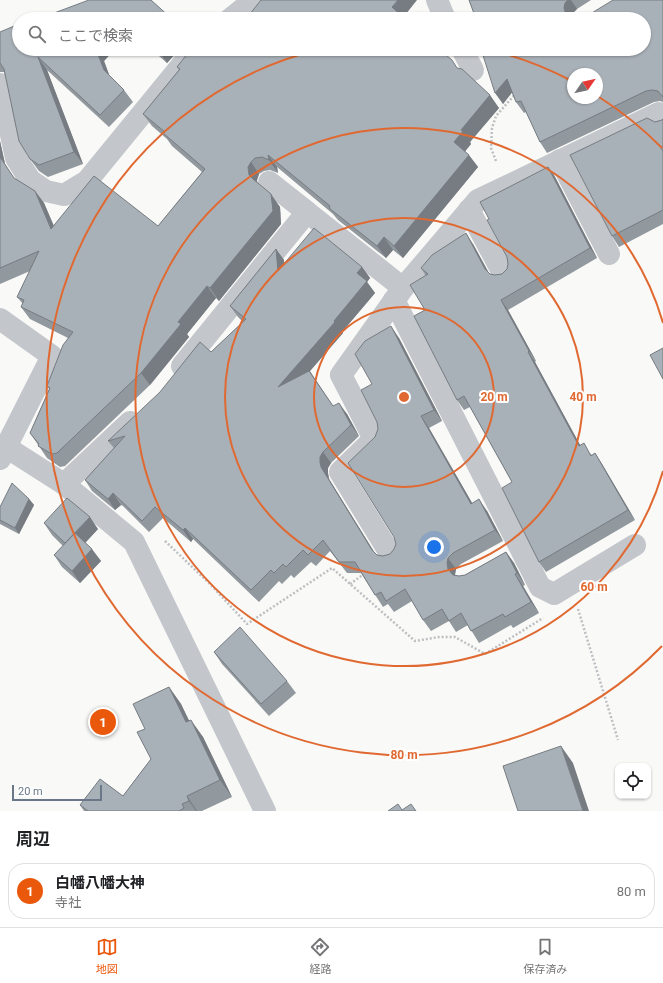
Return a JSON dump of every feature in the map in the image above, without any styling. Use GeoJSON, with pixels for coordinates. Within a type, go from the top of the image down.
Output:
{"type":"FeatureCollection","features":[{"type":"Feature","properties":{"kind":"street"},"geometry":{"type":"LineString","coordinates":[[239,12],[254,0]]}},
{"type":"Feature","properties":{"kind":"street"},"geometry":{"type":"LineString","coordinates":[[437,0],[442,12]]}},
{"type":"Feature","properties":{"kind":"street"},"geometry":{"type":"LineString","coordinates":[[0,84],[16,158],[30,180],[46,191],[64,195],[87,181],[189,56]]}},
{"type":"Feature","properties":{"kind":"street"},"geometry":{"type":"LineString","coordinates":[[466,56],[473,70]]}},
{"type":"Feature","properties":{"kind":"street"},"geometry":{"type":"LineString","coordinates":[[390,555],[340,472],[374,439],[341,375],[398,294],[478,200],[659,113],[663,120]]}},
{"type":"Feature","properties":{"kind":"street"},"geometry":{"type":"LineString","coordinates":[[560,160],[609,254]]}},
{"type":"Feature","properties":{"kind":"street"},"geometry":{"type":"LineString","coordinates":[[268,182],[307,212],[398,294],[540,587],[562,589],[635,545]]}},
{"type":"Feature","properties":{"kind":"street"},"geometry":{"type":"LineString","coordinates":[[469,210],[503,273]]}},
{"type":"Feature","properties":{"kind":"street"},"geometry":{"type":"LineString","coordinates":[[169,382],[307,212]]}},
{"type":"Feature","properties":{"kind":"street"},"geometry":{"type":"LineString","coordinates":[[0,319],[52,356],[2,451],[64,484],[134,542],[265,811]]}},
{"type":"Feature","properties":{"kind":"street"},"geometry":{"type":"LineString","coordinates":[[64,484],[143,410]]}},
{"type":"Feature","properties":{"kind":"street"},"geometry":{"type":"LineString","coordinates":[[500,557],[519,546]]}},
{"type":"Feature","properties":{"kind":"path"},"geometry":{"type":"LineString","coordinates":[[505,186],[491,148],[492,128],[496,116],[520,88]]}},
{"type":"Feature","properties":{"kind":"path"},"geometry":{"type":"LineString","coordinates":[[138,552],[159,535],[210,584],[247,624],[332,568],[415,640],[455,637],[485,654],[544,617],[562,589]]}},
{"type":"Feature","properties":{"kind":"path"},"geometry":{"type":"LineString","coordinates":[[562,589],[618,740]]}},
{"type":"Feature","properties":{"kind":"building"},"geometry":{"type":"Polygon","coordinates":[[[89,0],[151,0],[164,12],[57,12],[89,0]]]}},
{"type":"Feature","properties":{"kind":"building"},"geometry":{"type":"Polygon","coordinates":[[[261,0],[398,0],[392,7],[397,12],[252,12],[261,0]]]}},
{"type":"Feature","properties":{"kind":"building"},"geometry":{"type":"Polygon","coordinates":[[[469,0],[568,0],[565,3],[565,12],[473,12],[469,0]]]}},
{"type":"Feature","properties":{"kind":"building"},"geometry":{"type":"Polygon","coordinates":[[[613,0],[663,0],[663,97],[658,91],[646,91],[540,142],[521,101],[516,102],[507,79],[495,93],[483,56],[651,56],[651,12],[593,12],[613,0]]]}},
{"type":"Feature","properties":{"kind":"building"},"geometry":{"type":"Polygon","coordinates":[[[12,27],[12,56],[99,56],[104,70],[124,90],[100,115],[38,57],[74,152],[39,165],[30,159],[19,141],[4,69],[0,63],[0,32],[12,27]]]}},
{"type":"Feature","properties":{"kind":"building"},"geometry":{"type":"Polygon","coordinates":[[[186,56],[447,56],[457,68],[462,69],[490,95],[461,130],[463,131],[454,142],[469,155],[394,246],[384,237],[377,246],[329,208],[330,206],[268,155],[269,160],[262,157],[255,158],[248,167],[249,175],[271,194],[273,211],[210,288],[207,286],[178,322],[181,324],[141,373],[57,453],[52,454],[38,446],[39,444],[30,433],[50,388],[47,386],[63,345],[73,332],[21,307],[24,300],[17,297],[39,251],[0,268],[0,157],[14,178],[35,191],[51,229],[94,176],[158,226],[205,169],[143,114],[180,69],[177,67],[186,56]]]}},
{"type":"Feature","properties":{"kind":"building"},"geometry":{"type":"Polygon","coordinates":[[[647,118],[655,122],[663,119],[663,146],[661,148],[663,151],[663,210],[612,236],[570,155],[647,118]]]}},
{"type":"Feature","properties":{"kind":"building"},"geometry":{"type":"Polygon","coordinates":[[[548,167],[590,248],[501,300],[579,446],[584,443],[591,456],[595,453],[628,510],[539,562],[502,488],[512,482],[464,396],[457,400],[414,316],[425,310],[410,285],[428,274],[421,268],[432,255],[466,233],[485,269],[490,274],[502,274],[507,269],[507,257],[487,220],[489,219],[480,202],[548,167]]]}},
{"type":"Feature","properties":{"kind":"building"},"geometry":{"type":"Polygon","coordinates":[[[314,228],[362,267],[357,273],[367,281],[334,321],[335,322],[278,387],[309,371],[333,406],[339,403],[351,425],[323,452],[320,457],[321,467],[372,550],[377,555],[383,556],[390,554],[396,544],[394,537],[348,463],[375,437],[378,429],[377,422],[361,390],[372,384],[355,354],[365,341],[391,326],[434,410],[421,416],[471,504],[479,499],[495,530],[453,553],[448,558],[448,569],[453,575],[465,575],[506,552],[517,573],[515,574],[531,602],[505,617],[503,614],[471,631],[461,613],[449,621],[442,609],[423,620],[405,589],[386,601],[381,592],[375,595],[355,562],[339,562],[323,540],[308,555],[303,550],[286,567],[283,564],[274,573],[271,570],[251,590],[185,528],[183,530],[155,507],[142,521],[113,493],[108,499],[85,480],[125,436],[108,441],[160,392],[200,342],[211,352],[246,319],[230,306],[276,249],[278,271],[314,228]]]}},
{"type":"Feature","properties":{"kind":"building"},"geometry":{"type":"Polygon","coordinates":[[[663,348],[663,379],[650,355],[663,348]]]}},
{"type":"Feature","properties":{"kind":"building"},"geometry":{"type":"Polygon","coordinates":[[[12,483],[29,499],[15,528],[0,520],[0,507],[12,483]]]}},
{"type":"Feature","properties":{"kind":"building"},"geometry":{"type":"Polygon","coordinates":[[[67,498],[90,517],[65,543],[44,523],[67,498]]]}},
{"type":"Feature","properties":{"kind":"building"},"geometry":{"type":"Polygon","coordinates":[[[75,533],[92,549],[72,571],[54,555],[75,533]]]}},
{"type":"Feature","properties":{"kind":"building"},"geometry":{"type":"Polygon","coordinates":[[[240,627],[287,681],[261,704],[214,652],[240,627]]]}},
{"type":"Feature","properties":{"kind":"building"},"geometry":{"type":"Polygon","coordinates":[[[169,687],[186,722],[191,720],[220,780],[187,796],[189,801],[182,804],[184,808],[179,811],[88,811],[80,805],[100,779],[123,796],[151,759],[137,732],[145,729],[133,704],[169,687]]]}},
{"type":"Feature","properties":{"kind":"building"},"geometry":{"type":"Polygon","coordinates":[[[561,746],[583,811],[518,811],[503,766],[561,746]]]}},
{"type":"Feature","properties":{"kind":"building"},"geometry":{"type":"Polygon","coordinates":[[[398,804],[402,810],[411,804],[416,811],[388,811],[398,804]]]}},
{"type":"Feature","properties":{"kind":"place","name":"白幡八幡大神"},"geometry":{"type":"Point","coordinates":[103,722]}}]}
